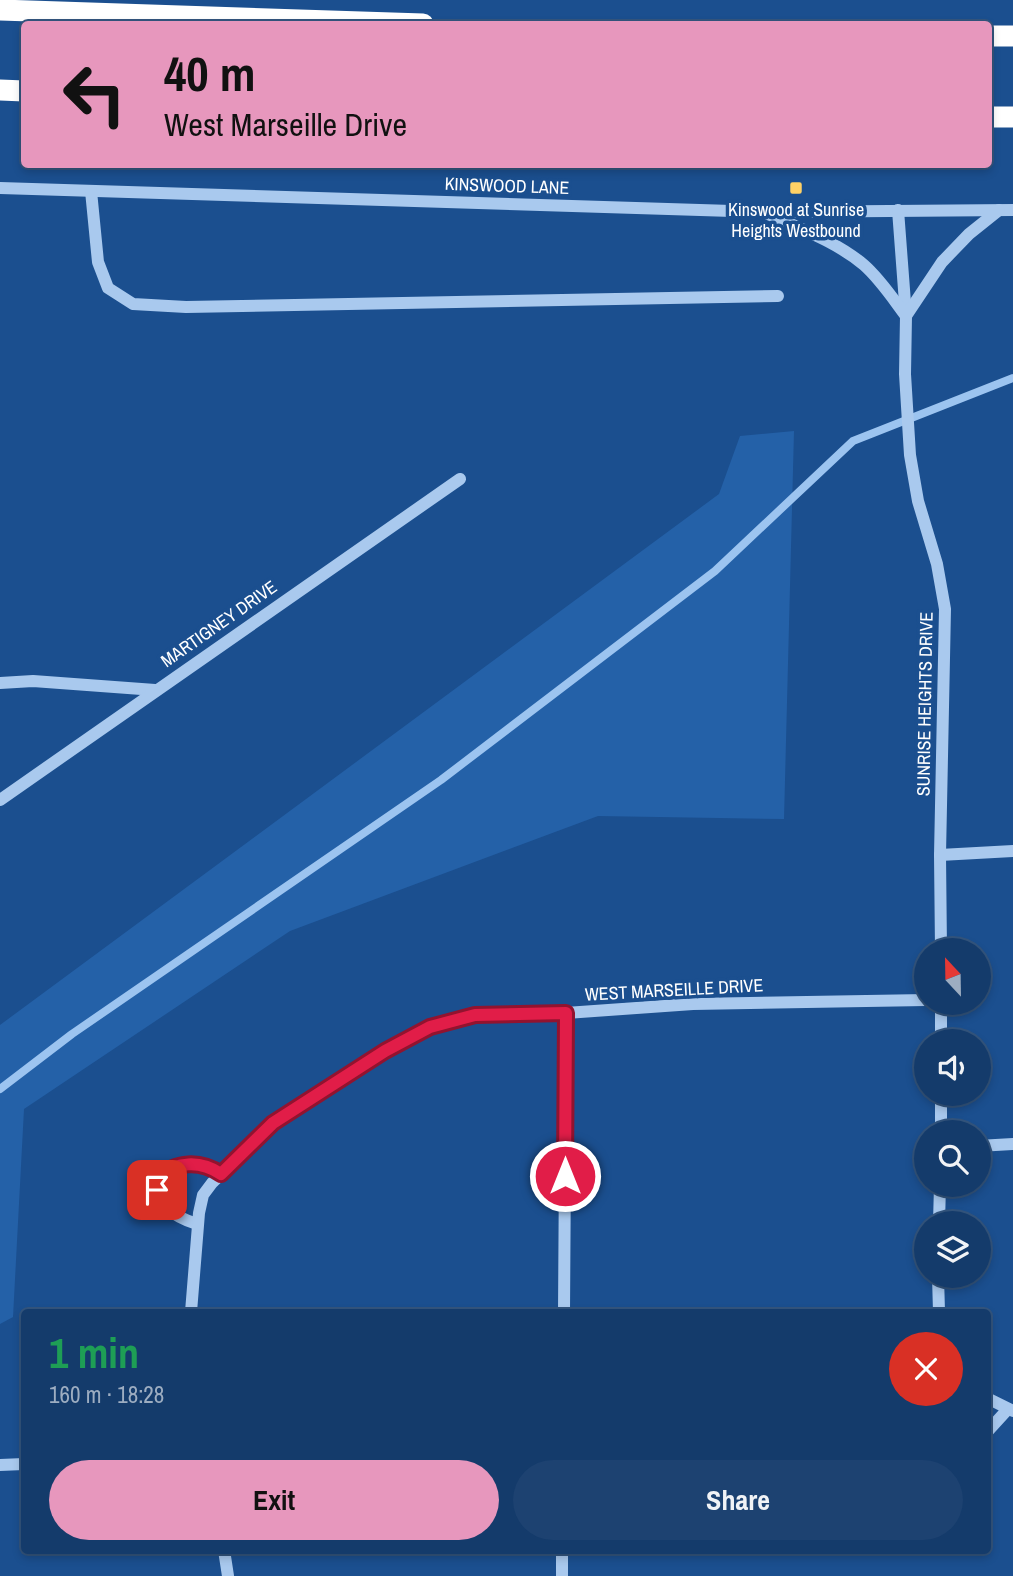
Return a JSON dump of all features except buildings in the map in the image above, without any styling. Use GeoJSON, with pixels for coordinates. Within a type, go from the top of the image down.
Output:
{"type":"FeatureCollection","features":[{"type":"Feature","properties":{"kind":"highway"},"geometry":{"type":"LineString","coordinates":[[0,10],[332,21]]}},
{"type":"Feature","properties":{"kind":"highway"},"geometry":{"type":"LineString","coordinates":[[992,36],[1013,36]]}},
{"type":"Feature","properties":{"kind":"highway"},"geometry":{"type":"LineString","coordinates":[[0,90],[21,91]]}},
{"type":"Feature","properties":{"kind":"highway"},"geometry":{"type":"LineString","coordinates":[[992,117],[1013,117]]}},
{"type":"Feature","properties":{"kind":"street","name":"KINSWOOD LANE"},"geometry":{"type":"LineString","coordinates":[[0,188],[766,212],[1013,210]]}},
{"type":"Feature","properties":{"kind":"street"},"geometry":{"type":"LineString","coordinates":[[91,191],[98,262],[108,288],[133,304],[200,307],[778,296]]}},
{"type":"Feature","properties":{"kind":"street","name":"SUNRISE HEIGHTS DRIVE"},"geometry":{"type":"LineString","coordinates":[[898,210],[906,316],[905,374],[911,455],[918,501],[937,564],[945,609],[941,938]]}},
{"type":"Feature","properties":{"kind":"street"},"geometry":{"type":"LineString","coordinates":[[766,212],[844,250],[866,266],[906,316],[942,262],[969,234],[999,210]]}},
{"type":"Feature","properties":{"kind":"street","name":"MARTIGNEY DRIVE"},"geometry":{"type":"LineString","coordinates":[[0,800],[460,479]]}},
{"type":"Feature","properties":{"kind":"street"},"geometry":{"type":"LineString","coordinates":[[0,682],[33,681],[155,690]]}},
{"type":"Feature","properties":{"kind":"street"},"geometry":{"type":"LineString","coordinates":[[940,855],[1013,851]]}},
{"type":"Feature","properties":{"kind":"street","name":"WEST MARSEILLE DRIVE"},"geometry":{"type":"LineString","coordinates":[[197,1224],[203,1195],[273,1123],[385,1051],[430,1027],[475,1015],[566,1013],[693,1004],[914,1000]]}},
{"type":"Feature","properties":{"kind":"street"},"geometry":{"type":"LineString","coordinates":[[564,1309],[566,1013]]}},
{"type":"Feature","properties":{"kind":"street"},"geometry":{"type":"LineString","coordinates":[[991,1145],[1013,1144]]}},
{"type":"Feature","properties":{"kind":"street"},"geometry":{"type":"LineString","coordinates":[[191,1309],[197,1224],[180,1219],[162,1203],[157,1190],[158,1178],[168,1168],[181,1164],[209,1166],[221,1174]]}},
{"type":"Feature","properties":{"kind":"street"},"geometry":{"type":"LineString","coordinates":[[938,1288],[939,1309]]}},
{"type":"Feature","properties":{"kind":"street"},"geometry":{"type":"LineString","coordinates":[[991,1400],[1011,1410],[991,1428]]}},
{"type":"Feature","properties":{"kind":"street"},"geometry":{"type":"LineString","coordinates":[[0,1465],[21,1464]]}},
{"type":"Feature","properties":{"kind":"street"},"geometry":{"type":"LineString","coordinates":[[225,1554],[228,1576]]}},
{"type":"Feature","properties":{"kind":"street"},"geometry":{"type":"LineString","coordinates":[[562,1554],[562,1576]]}},
{"type":"Feature","properties":{"kind":"shaded area"},"geometry":{"type":"Polygon","coordinates":[[[794,431],[784,819],[598,816],[290,931],[24,1109],[13,1317],[0,1324],[0,1025],[719,494],[740,436],[794,431]]]}},
{"type":"Feature","properties":{"kind":"waterway"},"geometry":{"type":"LineString","coordinates":[[0,1089],[72,1034],[441,780],[715,571],[853,441],[1013,378]]}},
{"type":"Feature","properties":{"kind":"place","name":"Kinswood at Sunrise Heights Westbound"},"geometry":{"type":"Point","coordinates":[796,188]}},
{"type":"Feature","properties":{"kind":"route"},"geometry":{"type":"LineString","coordinates":[[157,1190],[158,1178],[168,1168],[181,1164],[209,1166],[221,1174],[273,1123],[385,1051],[430,1027],[475,1015],[566,1013],[565,1176]]}}]}
